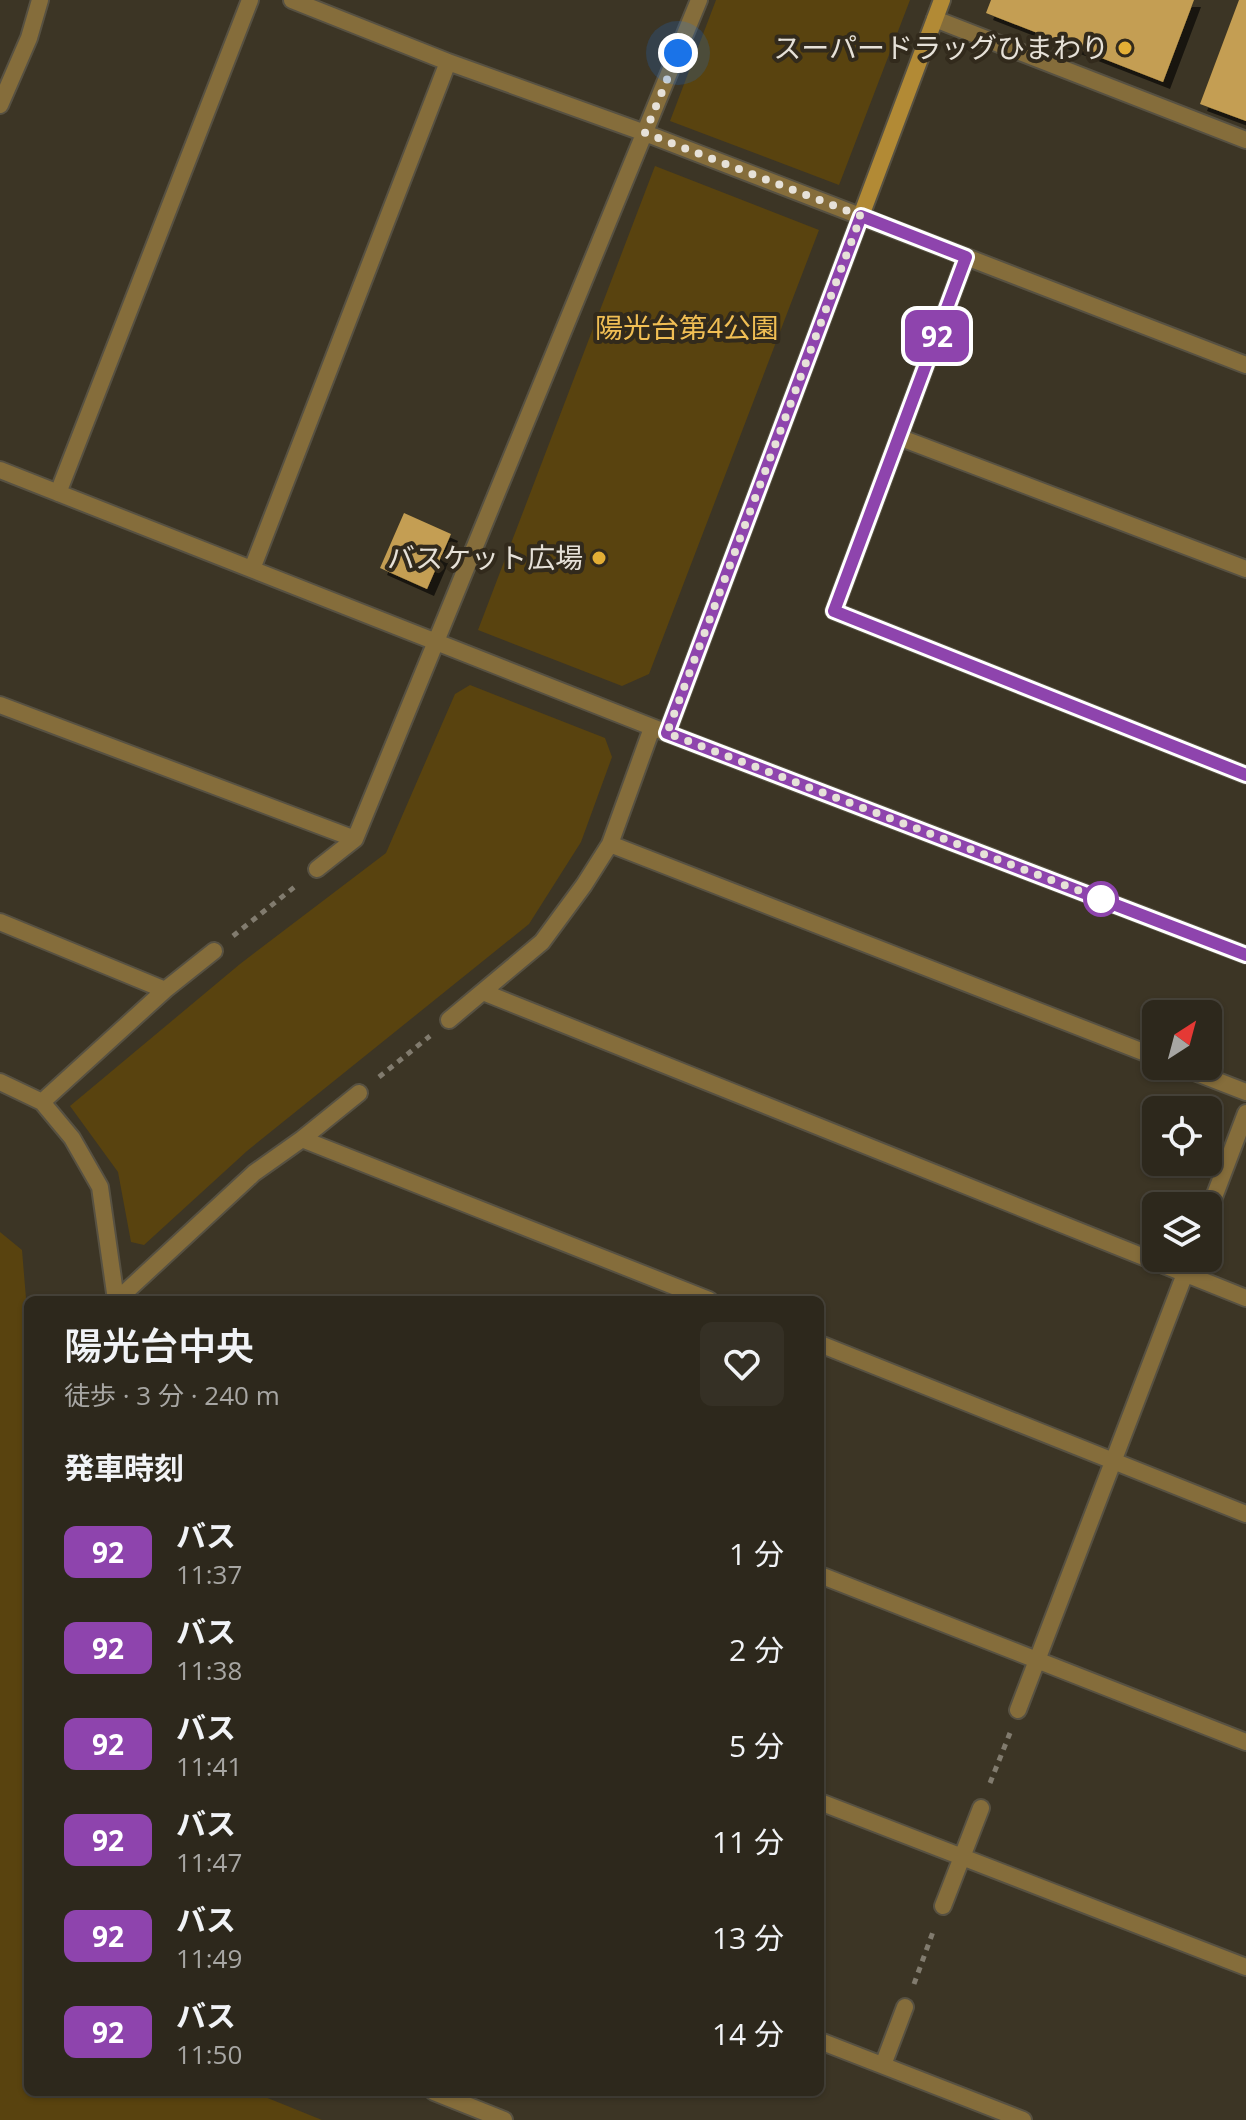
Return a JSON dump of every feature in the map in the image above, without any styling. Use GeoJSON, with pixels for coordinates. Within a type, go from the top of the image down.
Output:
{"type":"FeatureCollection","features":[{"type":"Feature","properties":{"kind":"street"},"geometry":{"type":"LineString","coordinates":[[0,105],[29,38],[40,0]]}},
{"type":"Feature","properties":{"kind":"street"},"geometry":{"type":"LineString","coordinates":[[58,493],[250,0]]}},
{"type":"Feature","properties":{"kind":"street"},"geometry":{"type":"LineString","coordinates":[[292,0],[1246,365]]}},
{"type":"Feature","properties":{"kind":"street"},"geometry":{"type":"LineString","coordinates":[[317,869],[355,839],[699,0]]}},
{"type":"Feature","properties":{"kind":"street"},"geometry":{"type":"LineString","coordinates":[[449,1020],[542,942],[610,844],[660,730],[942,0]]}},
{"type":"Feature","properties":{"kind":"street"},"geometry":{"type":"LineString","coordinates":[[935,19],[1246,140]]}},
{"type":"Feature","properties":{"kind":"street"},"geometry":{"type":"LineString","coordinates":[[252,569],[448,62]]}},
{"type":"Feature","properties":{"kind":"street"},"geometry":{"type":"LineString","coordinates":[[966,257],[834,611],[1246,775]]}},
{"type":"Feature","properties":{"kind":"street"},"geometry":{"type":"LineString","coordinates":[[901,438],[1246,569]]}},
{"type":"Feature","properties":{"kind":"street"},"geometry":{"type":"LineString","coordinates":[[0,470],[660,730],[1246,955]]}},
{"type":"Feature","properties":{"kind":"street"},"geometry":{"type":"LineString","coordinates":[[0,705],[355,839]]}},
{"type":"Feature","properties":{"kind":"street"},"geometry":{"type":"LineString","coordinates":[[610,844],[1142,1052]]}},
{"type":"Feature","properties":{"kind":"street"},"geometry":{"type":"LineString","coordinates":[[0,922],[165,990]]}},
{"type":"Feature","properties":{"kind":"street"},"geometry":{"type":"LineString","coordinates":[[42,1102],[165,990],[214,951]]}},
{"type":"Feature","properties":{"kind":"street"},"geometry":{"type":"LineString","coordinates":[[483,992],[1142,1248]]}},
{"type":"Feature","properties":{"kind":"street"},"geometry":{"type":"LineString","coordinates":[[1215,1080],[1246,1092]]}},
{"type":"Feature","properties":{"kind":"street"},"geometry":{"type":"LineString","coordinates":[[0,1082],[42,1102],[72,1138],[100,1187],[115,1296]]}},
{"type":"Feature","properties":{"kind":"street"},"geometry":{"type":"LineString","coordinates":[[120,1296],[254,1173],[359,1093]]}},
{"type":"Feature","properties":{"kind":"street"},"geometry":{"type":"LineString","coordinates":[[1216,1192],[1246,1113]]}},
{"type":"Feature","properties":{"kind":"street"},"geometry":{"type":"LineString","coordinates":[[302,1139],[699,1296]]}},
{"type":"Feature","properties":{"kind":"street"},"geometry":{"type":"LineString","coordinates":[[1018,1710],[1186,1272]]}},
{"type":"Feature","properties":{"kind":"street"},"geometry":{"type":"LineString","coordinates":[[1199,1272],[1246,1298]]}},
{"type":"Feature","properties":{"kind":"street"},"geometry":{"type":"LineString","coordinates":[[824,1346],[1246,1514]]}},
{"type":"Feature","properties":{"kind":"street"},"geometry":{"type":"LineString","coordinates":[[824,1577],[1246,1742]]}},
{"type":"Feature","properties":{"kind":"street"},"geometry":{"type":"LineString","coordinates":[[824,1804],[1246,1967]]}},
{"type":"Feature","properties":{"kind":"street"},"geometry":{"type":"LineString","coordinates":[[943,1906],[981,1808]]}},
{"type":"Feature","properties":{"kind":"street"},"geometry":{"type":"LineString","coordinates":[[883,2065],[905,2007]]}},
{"type":"Feature","properties":{"kind":"street"},"geometry":{"type":"LineString","coordinates":[[824,2043],[1023,2120]]}},
{"type":"Feature","properties":{"kind":"street"},"geometry":{"type":"LineString","coordinates":[[444,2096],[504,2120]]}},
{"type":"Feature","properties":{"kind":"path"},"geometry":{"type":"LineString","coordinates":[[214,951],[317,869]]}},
{"type":"Feature","properties":{"kind":"path"},"geometry":{"type":"LineString","coordinates":[[359,1093],[449,1020]]}},
{"type":"Feature","properties":{"kind":"path"},"geometry":{"type":"LineString","coordinates":[[981,1808],[1018,1710]]}},
{"type":"Feature","properties":{"kind":"path"},"geometry":{"type":"LineString","coordinates":[[905,2007],[943,1906]]}},
{"type":"Feature","properties":{"kind":"green space"},"geometry":{"type":"Polygon","coordinates":[[[716,0],[910,0],[839,185],[670,121],[716,0]]]}},
{"type":"Feature","properties":{"kind":"green space","name":"陽光台第4公園"},"geometry":{"type":"Polygon","coordinates":[[[655,166],[819,230],[649,674],[622,686],[478,630],[655,166]]]}},
{"type":"Feature","properties":{"kind":"green space"},"geometry":{"type":"Polygon","coordinates":[[[470,685],[605,738],[612,757],[581,842],[529,924],[247,1151],[144,1245],[131,1242],[118,1172],[70,1106],[240,964],[386,853],[455,694],[470,685]]]}},
{"type":"Feature","properties":{"kind":"green space"},"geometry":{"type":"Polygon","coordinates":[[[0,1232],[22,1250],[26,1296],[24,2096],[263,2096],[322,2120],[0,2120],[0,1232]]]}},
{"type":"Feature","properties":{"kind":"building","name":"スーパードラッグひまわり"},"geometry":{"type":"Polygon","coordinates":[[[991,0],[1194,0],[1163,82],[986,13],[991,0]]]}},
{"type":"Feature","properties":{"kind":"building"},"geometry":{"type":"Polygon","coordinates":[[[1239,0],[1246,0],[1246,121],[1200,104],[1239,0]]]}},
{"type":"Feature","properties":{"kind":"building"},"geometry":{"type":"Polygon","coordinates":[[[404,513],[451,534],[427,589],[380,568],[404,513]]]}},
{"type":"Feature","properties":{"kind":"bus line","name":"92"},"geometry":{"type":"LineString","coordinates":[[1246,775],[834,611],[966,257],[861,216],[667,733],[1246,955]]}},
{"type":"Feature","properties":{"kind":"place","name":"スーパードラッグひまわり"},"geometry":{"type":"Point","coordinates":[1125,48]}},
{"type":"Feature","properties":{"kind":"place","name":"バスケット広場"},"geometry":{"type":"Point","coordinates":[599,558]}},
{"type":"Feature","properties":{"kind":"route"},"geometry":{"type":"LineString","coordinates":[[678,53],[645,133],[861,216],[667,733],[1101,899]]}}]}
